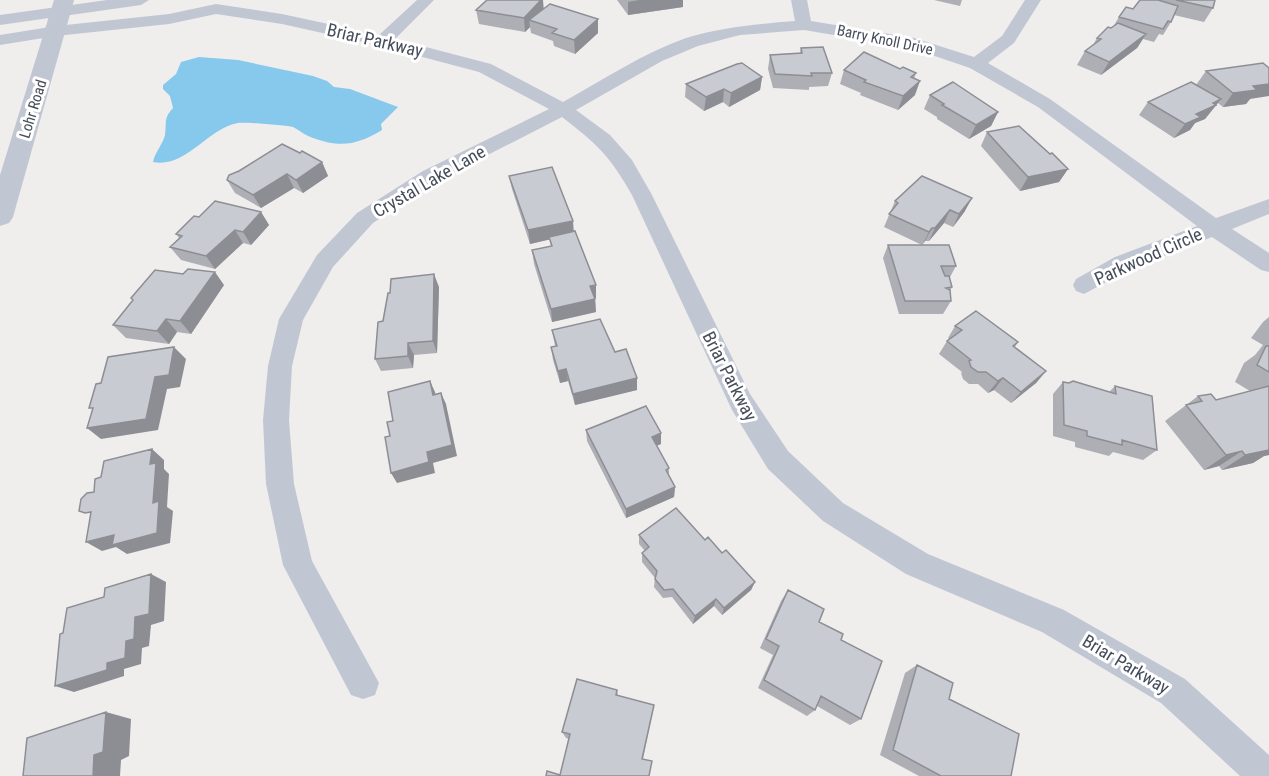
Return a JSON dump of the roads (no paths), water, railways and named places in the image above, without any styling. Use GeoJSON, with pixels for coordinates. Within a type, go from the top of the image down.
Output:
{"type":"FeatureCollection","features":[{"type":"Feature","properties":{"kind":"street"},"geometry":{"type":"LineString","coordinates":[[0,20],[141,0]]}},
{"type":"Feature","properties":{"kind":"street"},"geometry":{"type":"LineString","coordinates":[[383,41],[426,0]]}},
{"type":"Feature","properties":{"kind":"street"},"geometry":{"type":"LineString","coordinates":[[799,0],[804,25]]}},
{"type":"Feature","properties":{"kind":"street"},"geometry":{"type":"LineString","coordinates":[[976,64],[1008,39],[1033,0]]}},
{"type":"Feature","properties":{"kind":"street","name":"Briar Parkway"},"geometry":{"type":"LineString","coordinates":[[61,13],[169,19],[212,4],[383,41],[485,68],[562,109],[603,139],[625,165],[642,195],[741,402],[778,460],[832,512],[917,564],[1053,621],[1173,691],[1266,776]]}},
{"type":"Feature","properties":{"kind":"street"},"geometry":{"type":"LineString","coordinates":[[0,40],[61,13]]}},
{"type":"Feature","properties":{"kind":"street","name":"Lohr Road"},"geometry":{"type":"LineString","coordinates":[[0,217],[61,13]]}},
{"type":"Feature","properties":{"kind":"street","name":"Barry Knoll Drive"},"geometry":{"type":"LineString","coordinates":[[562,109],[656,57],[692,42],[740,30],[804,25],[914,43],[976,64],[1044,103],[1213,227],[1269,264]]}},
{"type":"Feature","properties":{"kind":"street","name":"Crystal Lake Lane"},"geometry":{"type":"LineString","coordinates":[[363,683],[298,566],[280,484],[276,420],[279,366],[291,319],[325,261],[365,218],[430,176],[562,109]]}},
{"type":"Feature","properties":{"kind":"street","name":"Parkwood Circle"},"geometry":{"type":"LineString","coordinates":[[1084,285],[1123,263],[1269,206]]}},
{"type":"Feature","properties":{"kind":"water"},"geometry":{"type":"Polygon","coordinates":[[[199,57],[238,60],[313,76],[327,81],[334,87],[350,89],[398,107],[381,124],[382,130],[357,142],[332,143],[310,137],[293,127],[238,123],[216,132],[176,159],[153,162],[165,135],[167,118],[173,108],[170,96],[163,89],[163,85],[176,74],[181,62],[199,57]]]}}]}
